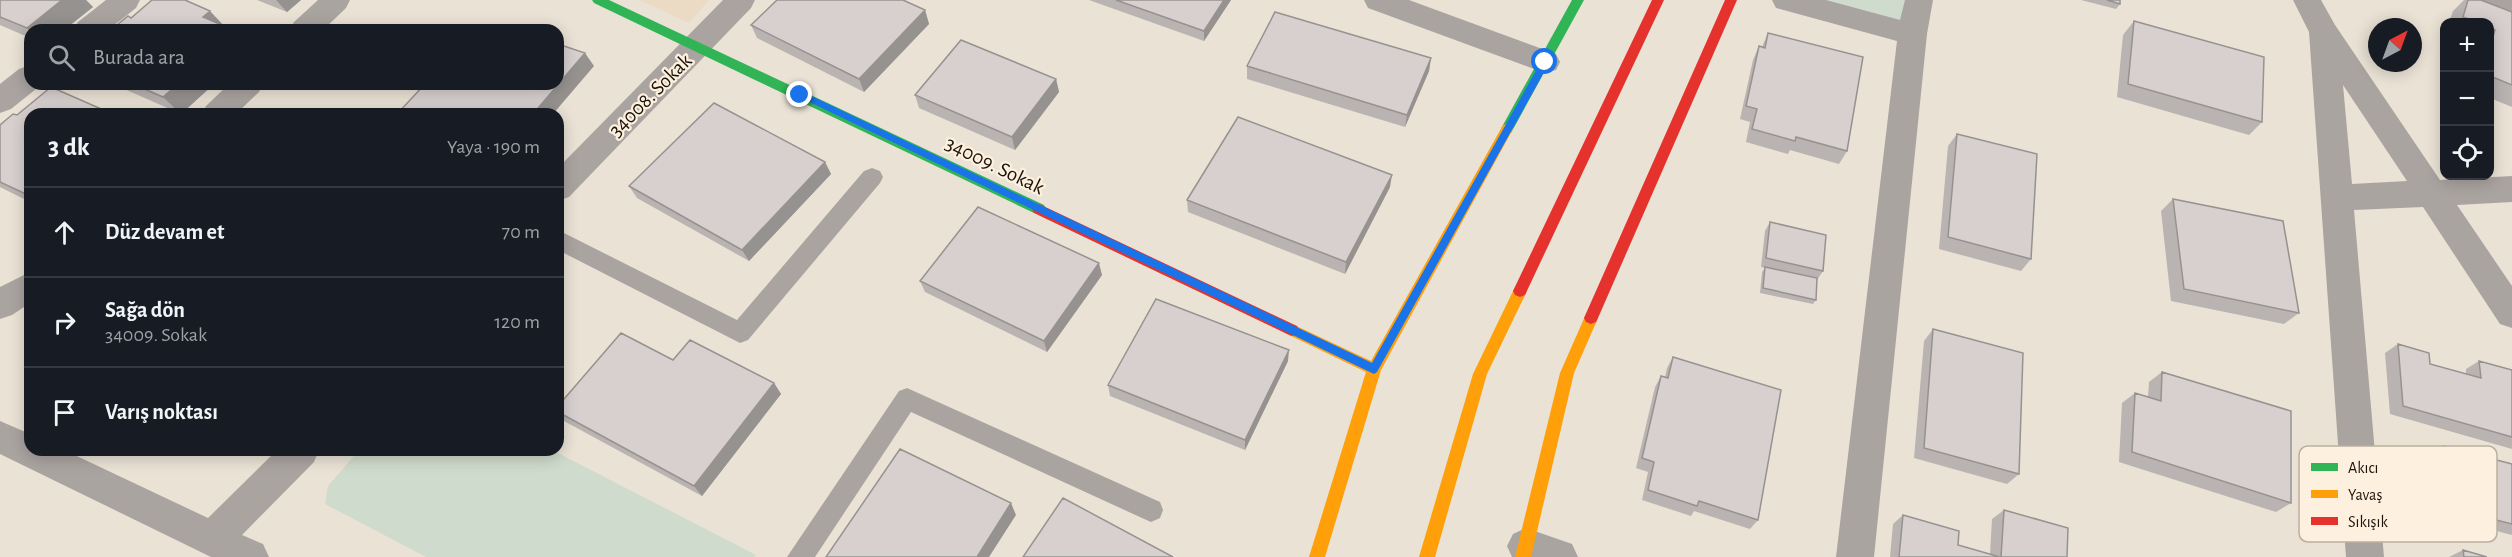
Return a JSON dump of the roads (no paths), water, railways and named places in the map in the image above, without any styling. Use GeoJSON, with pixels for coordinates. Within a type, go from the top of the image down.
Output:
{"type":"FeatureCollection","features":[{"type":"Feature","properties":{"kind":"street"},"geometry":{"type":"LineString","coordinates":[[96,24],[126,0]]}},
{"type":"Feature","properties":{"kind":"street"},"geometry":{"type":"LineString","coordinates":[[310,24],[336,0]]}},
{"type":"Feature","properties":{"kind":"street","name":"34009. Sokak"},"geometry":{"type":"LineString","coordinates":[[598,0],[1374,369]]}},
{"type":"Feature","properties":{"kind":"street","name":"34008. Sokak"},"geometry":{"type":"LineString","coordinates":[[564,182],[741,0]]}},
{"type":"Feature","properties":{"kind":"street"},"geometry":{"type":"LineString","coordinates":[[1378,0],[1545,62]]}},
{"type":"Feature","properties":{"kind":"street"},"geometry":{"type":"LineString","coordinates":[[1317,557],[1374,369],[1578,0]]}},
{"type":"Feature","properties":{"kind":"street"},"geometry":{"type":"LineString","coordinates":[[1427,557],[1480,374],[1658,0]]}},
{"type":"Feature","properties":{"kind":"street"},"geometry":{"type":"LineString","coordinates":[[1536,553],[1567,373],[1731,0]]}},
{"type":"Feature","properties":{"kind":"street"},"geometry":{"type":"LineString","coordinates":[[1786,0],[1912,34]]}},
{"type":"Feature","properties":{"kind":"street"},"geometry":{"type":"LineString","coordinates":[[1855,557],[1912,34],[1919,0]]}},
{"type":"Feature","properties":{"kind":"street"},"geometry":{"type":"LineString","coordinates":[[2307,0],[2324,33],[2512,314]]}},
{"type":"Feature","properties":{"kind":"street"},"geometry":{"type":"LineString","coordinates":[[2490,0],[2512,5]]}},
{"type":"Feature","properties":{"kind":"street"},"geometry":{"type":"LineString","coordinates":[[2324,33],[2356,446]]}},
{"type":"Feature","properties":{"kind":"street"},"geometry":{"type":"LineString","coordinates":[[0,101],[24,82]]}},
{"type":"Feature","properties":{"kind":"street"},"geometry":{"type":"LineString","coordinates":[[223,108],[242,90]]}},
{"type":"Feature","properties":{"kind":"street"},"geometry":{"type":"LineString","coordinates":[[2337,198],[2512,189]]}},
{"type":"Feature","properties":{"kind":"street"},"geometry":{"type":"LineString","coordinates":[[0,279],[24,275]]}},
{"type":"Feature","properties":{"kind":"street"},"geometry":{"type":"LineString","coordinates":[[0,305],[24,290]]}},
{"type":"Feature","properties":{"kind":"street"},"geometry":{"type":"LineString","coordinates":[[0,437],[24,448]]}},
{"type":"Feature","properties":{"kind":"street"},"geometry":{"type":"LineString","coordinates":[[40,456],[250,557]]}},
{"type":"Feature","properties":{"kind":"street"},"geometry":{"type":"LineString","coordinates":[[214,538],[295,456]]}},
{"type":"Feature","properties":{"kind":"street"},"geometry":{"type":"LineString","coordinates":[[2364,542],[2365,557]]}},
{"type":"Feature","properties":{"kind":"lane"},"geometry":{"type":"LineString","coordinates":[[564,242],[740,333],[872,177]]}},
{"type":"Feature","properties":{"kind":"lane"},"geometry":{"type":"LineString","coordinates":[[800,557],[907,399],[1151,510]]}}]}
